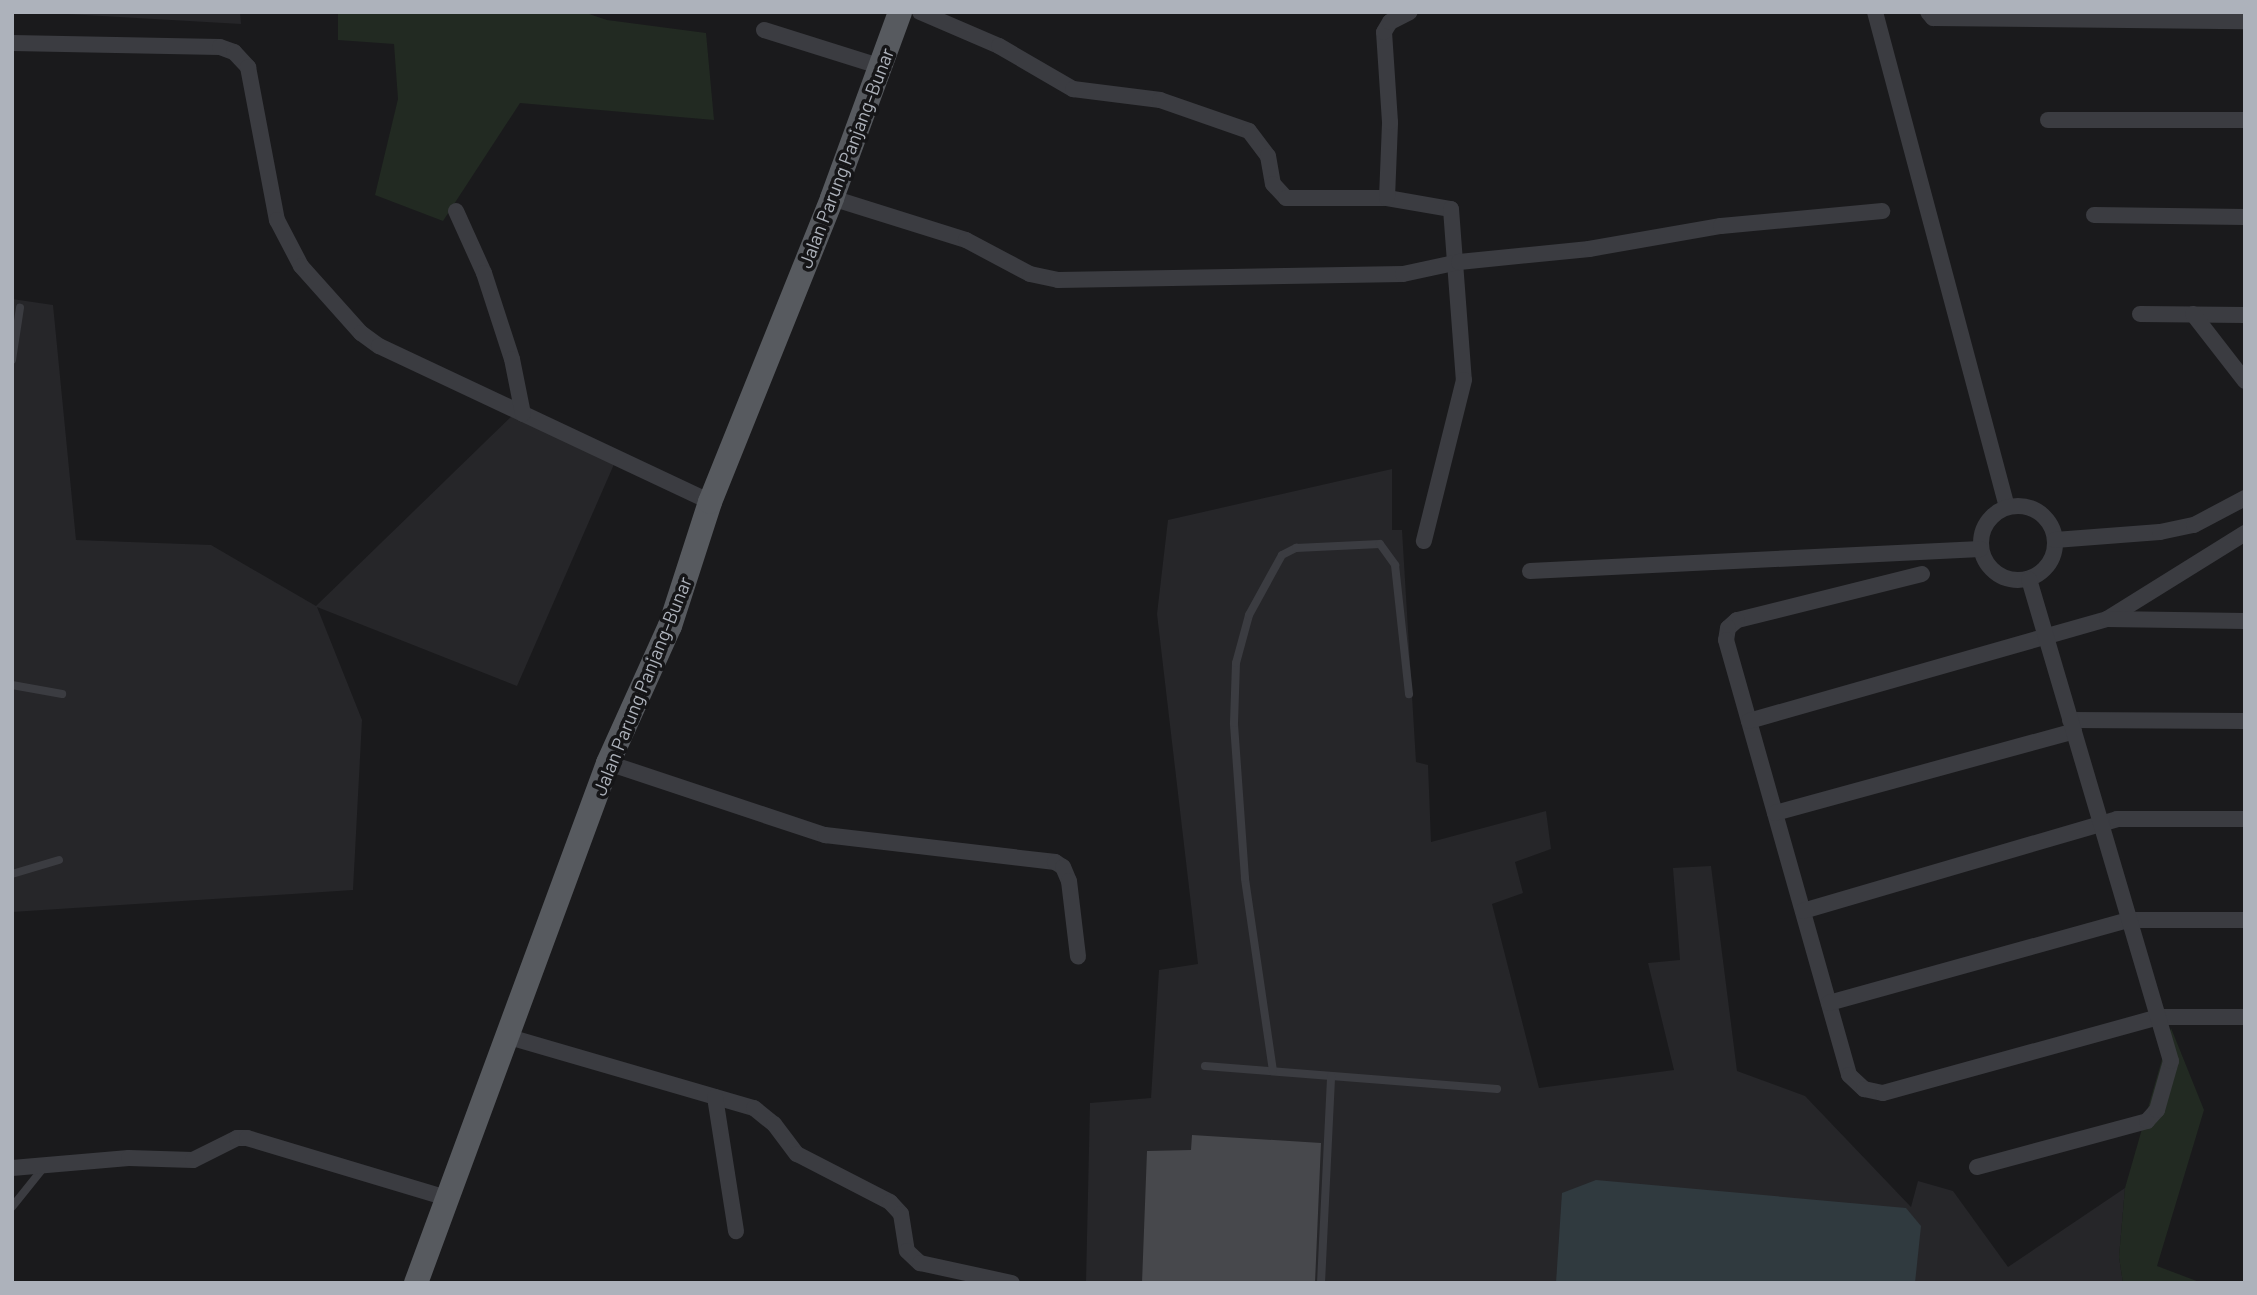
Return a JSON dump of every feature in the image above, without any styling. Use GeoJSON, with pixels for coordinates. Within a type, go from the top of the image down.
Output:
{"type":"FeatureCollection","features":[{"type":"Feature","properties":{"kind":"main road","name":"Jalan Parung Panjang–Bunar"},"geometry":{"type":"LineString","coordinates":[[416,1283],[608,763],[670,626],[710,502],[832,198],[900,12]]}},
{"type":"Feature","properties":{"kind":"street"},"geometry":{"type":"LineString","coordinates":[[920,12],[999,46],[1073,89],[1160,100],[1249,131],[1268,156],[1273,184],[1286,198],[1387,198],[1451,209],[1458,262],[1464,380],[1424,541]]}},
{"type":"Feature","properties":{"kind":"street"},"geometry":{"type":"LineString","coordinates":[[1377,12],[1405,15]]}},
{"type":"Feature","properties":{"kind":"street"},"geometry":{"type":"LineString","coordinates":[[1875,12],[2007,507]]}},
{"type":"Feature","properties":{"kind":"street"},"geometry":{"type":"LineString","coordinates":[[1928,12],[1933,18],[2245,21]]}},
{"type":"Feature","properties":{"kind":"street"},"geometry":{"type":"LineString","coordinates":[[1387,198],[1390,122],[1384,32],[1390,22],[1405,15]]}},
{"type":"Feature","properties":{"kind":"street"},"geometry":{"type":"LineString","coordinates":[[764,30],[882,67]]}},
{"type":"Feature","properties":{"kind":"street"},"geometry":{"type":"LineString","coordinates":[[12,43],[220,47],[234,52],[248,67],[277,220],[301,266],[330,302],[379,346],[710,502]]}},
{"type":"Feature","properties":{"kind":"street"},"geometry":{"type":"LineString","coordinates":[[2048,121],[2245,120]]}},
{"type":"Feature","properties":{"kind":"street"},"geometry":{"type":"LineString","coordinates":[[832,198],[966,240],[1030,274],[1058,280],[1403,274],[1458,262],[1589,249],[1721,226],[1882,211]]}},
{"type":"Feature","properties":{"kind":"street"},"geometry":{"type":"LineString","coordinates":[[456,211],[484,273],[512,359],[523,414]]}},
{"type":"Feature","properties":{"kind":"street"},"geometry":{"type":"LineString","coordinates":[[2094,215],[2245,217]]}},
{"type":"Feature","properties":{"kind":"street"},"geometry":{"type":"LineString","coordinates":[[2140,314],[2245,314]]}},
{"type":"Feature","properties":{"kind":"street"},"geometry":{"type":"LineString","coordinates":[[2193,314],[2245,381]]}},
{"type":"Feature","properties":{"kind":"street"},"geometry":{"type":"LineString","coordinates":[[2055,540],[2194,525],[2245,498]]}},
{"type":"Feature","properties":{"kind":"street"},"geometry":{"type":"LineString","coordinates":[[2007,507],[2033,509],[2052,527],[2055,540],[2049,564],[2029,579],[2003,578],[1984,561],[1980,549],[1986,523],[2007,507]]}},
{"type":"Feature","properties":{"kind":"street"},"geometry":{"type":"LineString","coordinates":[[2107,619],[2245,533]]}},
{"type":"Feature","properties":{"kind":"street"},"geometry":{"type":"LineString","coordinates":[[1531,571],[1980,549]]}},
{"type":"Feature","properties":{"kind":"street"},"geometry":{"type":"LineString","coordinates":[[1922,573],[1737,620],[1728,628],[1726,640],[1849,1075],[1864,1089],[1883,1093],[2158,1017],[2245,1017]]}},
{"type":"Feature","properties":{"kind":"street"},"geometry":{"type":"LineString","coordinates":[[1977,1167],[2147,1121],[2157,1110],[2171,1061],[2029,579]]}},
{"type":"Feature","properties":{"kind":"street"},"geometry":{"type":"LineString","coordinates":[[1749,720],[2107,619],[2245,621]]}},
{"type":"Feature","properties":{"kind":"street"},"geometry":{"type":"LineString","coordinates":[[1775,813],[2072,726],[2245,721]]}},
{"type":"Feature","properties":{"kind":"street"},"geometry":{"type":"LineString","coordinates":[[608,763],[825,835],[1055,862],[1063,867],[1069,881],[1078,956]]}},
{"type":"Feature","properties":{"kind":"street"},"geometry":{"type":"LineString","coordinates":[[1802,911],[2117,819],[2245,819]]}},
{"type":"Feature","properties":{"kind":"street"},"geometry":{"type":"LineString","coordinates":[[1829,1003],[2129,920],[2245,920]]}},
{"type":"Feature","properties":{"kind":"street"},"geometry":{"type":"LineString","coordinates":[[509,1037],[754,1108],[774,1124],[797,1154],[890,1202],[901,1214],[908,1251],[920,1263],[1012,1283]]}},
{"type":"Feature","properties":{"kind":"street"},"geometry":{"type":"LineString","coordinates":[[715,1097],[736,1231]]}},
{"type":"Feature","properties":{"kind":"street"},"geometry":{"type":"LineString","coordinates":[[12,1168],[48,1162],[193,1160],[237,1138],[247,1138],[447,1198]]}},
{"type":"Feature","properties":{"kind":"lane"},"geometry":{"type":"LineString","coordinates":[[12,360],[20,308]]}},
{"type":"Feature","properties":{"kind":"lane"},"geometry":{"type":"LineString","coordinates":[[1273,1071],[1245,878],[1234,711],[1236,663],[1248,614],[1282,555],[1296,548],[1380,544],[1395,565],[1409,694]]}},
{"type":"Feature","properties":{"kind":"lane"},"geometry":{"type":"LineString","coordinates":[[12,685],[62,694]]}},
{"type":"Feature","properties":{"kind":"lane"},"geometry":{"type":"LineString","coordinates":[[12,874],[59,860]]}},
{"type":"Feature","properties":{"kind":"lane"},"geometry":{"type":"LineString","coordinates":[[1205,1066],[1497,1089]]}},
{"type":"Feature","properties":{"kind":"lane"},"geometry":{"type":"LineString","coordinates":[[1321,1283],[1331,1076]]}},
{"type":"Feature","properties":{"kind":"lane"},"geometry":{"type":"LineString","coordinates":[[12,1207],[48,1162]]}},
{"type":"Feature","properties":{"kind":"shaded area"},"geometry":{"type":"Polygon","coordinates":[[[32,12],[240,12],[241,24],[32,12]]]}},
{"type":"Feature","properties":{"kind":"shaded area"},"geometry":{"type":"Polygon","coordinates":[[[338,12],[583,12],[607,20],[706,33],[714,120],[520,103],[443,221],[375,195],[398,99],[394,44],[338,40],[338,12]]]}},
{"type":"Feature","properties":{"kind":"shaded area"},"geometry":{"type":"Polygon","coordinates":[[[12,299],[53,305],[76,540],[211,545],[316,606],[515,413],[615,462],[517,686],[317,607],[362,720],[353,890],[12,912],[12,299]]]}},
{"type":"Feature","properties":{"kind":"shaded area"},"geometry":{"type":"Polygon","coordinates":[[[1392,469],[1392,530],[1402,530],[1416,762],[1428,765],[1431,842],[1546,811],[1551,849],[1515,862],[1523,893],[1492,904],[1539,1088],[1674,1070],[1648,963],[1680,960],[1673,868],[1711,866],[1737,1071],[1805,1096],[1911,1207],[1918,1181],[1953,1191],[2008,1267],[2125,1188],[2119,1257],[2123,1283],[1086,1283],[1090,1103],[1151,1098],[1159,970],[1198,964],[1157,614],[1168,520],[1392,469]]]}},
{"type":"Feature","properties":{"kind":"shaded area"},"geometry":{"type":"Polygon","coordinates":[[[2171,1028],[2204,1110],[2157,1266],[2202,1283],[2123,1283],[2119,1257],[2125,1188],[2171,1028]]]}},
{"type":"Feature","properties":{"kind":"shaded area"},"geometry":{"type":"Polygon","coordinates":[[[1596,1180],[1906,1208],[1921,1226],[1915,1283],[1556,1283],[1562,1193],[1596,1180]]]}},
{"type":"Feature","properties":{"kind":"building"},"geometry":{"type":"Polygon","coordinates":[[[1192,1135],[1321,1143],[1315,1283],[1142,1283],[1147,1151],[1191,1150],[1192,1135]]]}}]}
